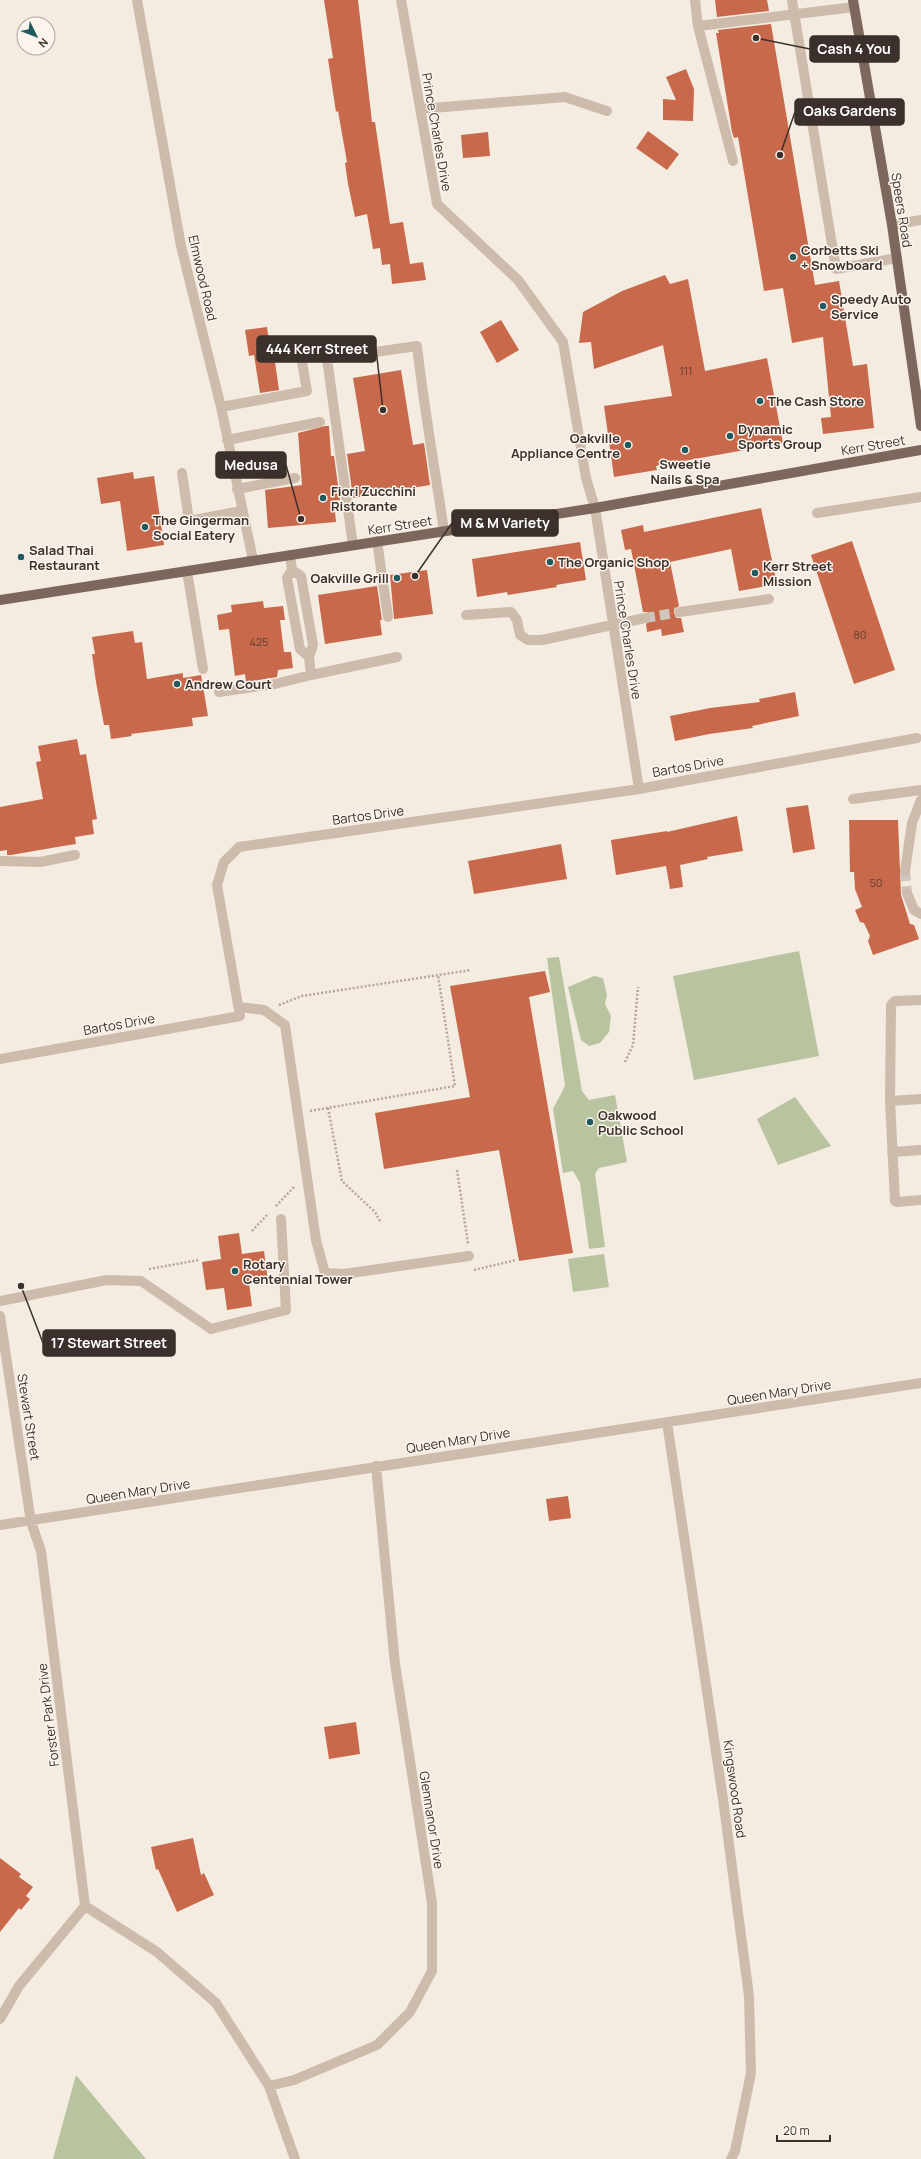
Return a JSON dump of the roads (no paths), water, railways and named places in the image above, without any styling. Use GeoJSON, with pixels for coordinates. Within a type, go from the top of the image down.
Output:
{"type":"FeatureCollection","features":[{"type":"Feature","properties":{"kind":"main road","name":"Speers Road"},"geometry":{"type":"LineString","coordinates":[[853,3],[892,225],[921,426]]}},
{"type":"Feature","properties":{"kind":"main road","name":"Kerr Street"},"geometry":{"type":"LineString","coordinates":[[0,600],[595,508],[921,450]]}},
{"type":"Feature","properties":{"kind":"street","name":"Elmwood Road"},"geometry":{"type":"LineString","coordinates":[[137,0],[181,246],[221,407],[241,511],[253,560]]}},
{"type":"Feature","properties":{"kind":"street","name":"Prince Charles Drive"},"geometry":{"type":"LineString","coordinates":[[401,0],[437,204],[518,280],[563,342],[586,478],[595,508],[639,789]]}},
{"type":"Feature","properties":{"kind":"street"},"geometry":{"type":"LineString","coordinates":[[695,0],[698,26],[733,161]]}},
{"type":"Feature","properties":{"kind":"street"},"geometry":{"type":"LineString","coordinates":[[792,0],[836,269],[897,258]]}},
{"type":"Feature","properties":{"kind":"street"},"geometry":{"type":"LineString","coordinates":[[698,26],[794,14],[853,3]]}},
{"type":"Feature","properties":{"kind":"street"},"geometry":{"type":"LineString","coordinates":[[420,109],[565,97],[607,111]]}},
{"type":"Feature","properties":{"kind":"street"},"geometry":{"type":"LineString","coordinates":[[892,225],[921,220]]}},
{"type":"Feature","properties":{"kind":"street"},"geometry":{"type":"LineString","coordinates":[[353,545],[327,359],[417,346],[424,413],[430,432],[444,531]]}},
{"type":"Feature","properties":{"kind":"street"},"geometry":{"type":"LineString","coordinates":[[221,407],[307,391],[302,362]]}},
{"type":"Feature","properties":{"kind":"street"},"geometry":{"type":"LineString","coordinates":[[227,440],[320,422]]}},
{"type":"Feature","properties":{"kind":"street"},"geometry":{"type":"LineString","coordinates":[[182,474],[190,521],[241,511]]}},
{"type":"Feature","properties":{"kind":"street"},"geometry":{"type":"LineString","coordinates":[[237,489],[295,478]]}},
{"type":"Feature","properties":{"kind":"street"},"geometry":{"type":"LineString","coordinates":[[817,512],[921,497]]}},
{"type":"Feature","properties":{"kind":"street"},"geometry":{"type":"LineString","coordinates":[[377,542],[388,617]]}},
{"type":"Feature","properties":{"kind":"street"},"geometry":{"type":"LineString","coordinates":[[290,555],[292,570],[287,578],[300,649],[309,657],[311,675]]}},
{"type":"Feature","properties":{"kind":"street"},"geometry":{"type":"LineString","coordinates":[[187,571],[203,669]]}},
{"type":"Feature","properties":{"kind":"street"},"geometry":{"type":"LineString","coordinates":[[680,612],[769,599]]}},
{"type":"Feature","properties":{"kind":"street"},"geometry":{"type":"LineString","coordinates":[[466,615],[512,612],[517,620],[520,635],[528,640],[542,640],[645,618]]}},
{"type":"Feature","properties":{"kind":"street"},"geometry":{"type":"LineString","coordinates":[[219,692],[275,684],[397,657]]}},
{"type":"Feature","properties":{"kind":"street","name":"Bartos Drive"},"geometry":{"type":"LineString","coordinates":[[0,1058],[240,1016],[217,885],[224,862],[238,847],[639,789],[917,738]]}},
{"type":"Feature","properties":{"kind":"street"},"geometry":{"type":"LineString","coordinates":[[853,799],[921,790]]}},
{"type":"Feature","properties":{"kind":"street"},"geometry":{"type":"LineString","coordinates":[[905,871],[912,823],[921,800]]}},
{"type":"Feature","properties":{"kind":"street"},"geometry":{"type":"LineString","coordinates":[[0,861],[40,862],[76,855]]}},
{"type":"Feature","properties":{"kind":"street"},"geometry":{"type":"LineString","coordinates":[[907,893],[914,910],[921,914]]}},
{"type":"Feature","properties":{"kind":"street"},"geometry":{"type":"LineString","coordinates":[[921,1000],[895,1001],[891,1005],[890,1101],[895,1201],[921,1200]]}},
{"type":"Feature","properties":{"kind":"street"},"geometry":{"type":"LineString","coordinates":[[239,1007],[264,1010],[285,1024],[316,1240],[325,1273],[344,1274],[469,1256]]}},
{"type":"Feature","properties":{"kind":"street"},"geometry":{"type":"LineString","coordinates":[[890,1101],[921,1099]]}},
{"type":"Feature","properties":{"kind":"street"},"geometry":{"type":"LineString","coordinates":[[892,1152],[921,1150]]}},
{"type":"Feature","properties":{"kind":"street"},"geometry":{"type":"LineString","coordinates":[[0,1301],[114,1280],[141,1281],[211,1329],[286,1310],[281,1219]]}},
{"type":"Feature","properties":{"kind":"street","name":"Stewart Street"},"geometry":{"type":"LineString","coordinates":[[0,1316],[31,1522]]}},
{"type":"Feature","properties":{"kind":"street","name":"Queen Mary Drive"},"geometry":{"type":"LineString","coordinates":[[0,1525],[31,1522],[376,1466],[921,1383]]}},
{"type":"Feature","properties":{"kind":"street","name":"Kingswood Road"},"geometry":{"type":"LineString","coordinates":[[668,1422],[720,1776],[749,1996],[751,2074],[736,2151],[731,2159]]}},
{"type":"Feature","properties":{"kind":"street","name":"Glenmanor Drive"},"geometry":{"type":"LineString","coordinates":[[269,2086],[294,2080],[377,2045],[410,2012],[432,1971],[432,1903],[395,1664],[376,1466]]}},
{"type":"Feature","properties":{"kind":"street","name":"Forster Park Drive"},"geometry":{"type":"LineString","coordinates":[[31,1522],[41,1551],[85,1906]]}},
{"type":"Feature","properties":{"kind":"street"},"geometry":{"type":"LineString","coordinates":[[0,2019],[19,1986],[85,1906],[157,1952],[216,2003],[269,2086],[295,2159]]}},
{"type":"Feature","properties":{"kind":"tunnel"},"geometry":{"type":"LineString","coordinates":[[645,618],[680,612]]}},
{"type":"Feature","properties":{"kind":"tunnel"},"geometry":{"type":"LineString","coordinates":[[905,871],[907,893]]}},
{"type":"Feature","properties":{"kind":"place","name":"Cash 4 You"},"geometry":{"type":"Point","coordinates":[756,38]}},
{"type":"Feature","properties":{"kind":"place","name":"Oaks Gardens"},"geometry":{"type":"Point","coordinates":[780,155]}},
{"type":"Feature","properties":{"kind":"place","name":"Corbetts Ski + Snowboard"},"geometry":{"type":"Point","coordinates":[793,257]}},
{"type":"Feature","properties":{"kind":"place","name":"Speedy Auto Service"},"geometry":{"type":"Point","coordinates":[823,306]}},
{"type":"Feature","properties":{"kind":"place","name":"The Cash Store"},"geometry":{"type":"Point","coordinates":[760,401]}},
{"type":"Feature","properties":{"kind":"place","name":"444 Kerr Street"},"geometry":{"type":"Point","coordinates":[383,410]}},
{"type":"Feature","properties":{"kind":"place","name":"Dynamic Sports Group"},"geometry":{"type":"Point","coordinates":[730,436]}},
{"type":"Feature","properties":{"kind":"place","name":"Oakville Appliance Centre"},"geometry":{"type":"Point","coordinates":[628,445]}},
{"type":"Feature","properties":{"kind":"place","name":"Sweetie Nails & Spa"},"geometry":{"type":"Point","coordinates":[685,450]}},
{"type":"Feature","properties":{"kind":"place","name":"Fiori Zucchini Ristorante"},"geometry":{"type":"Point","coordinates":[323,498]}},
{"type":"Feature","properties":{"kind":"place","name":"Medusa"},"geometry":{"type":"Point","coordinates":[301,519]}},
{"type":"Feature","properties":{"kind":"place","name":"The Gingerman Social Eatery"},"geometry":{"type":"Point","coordinates":[145,527]}},
{"type":"Feature","properties":{"kind":"place","name":"Salad Thai Restaurant"},"geometry":{"type":"Point","coordinates":[21,557]}},
{"type":"Feature","properties":{"kind":"place","name":"The Organic Shop"},"geometry":{"type":"Point","coordinates":[550,562]}},
{"type":"Feature","properties":{"kind":"place","name":"Kerr Street Mission"},"geometry":{"type":"Point","coordinates":[755,573]}},
{"type":"Feature","properties":{"kind":"place","name":"M & M Variety"},"geometry":{"type":"Point","coordinates":[415,576]}},
{"type":"Feature","properties":{"kind":"place","name":"Oakville Grill"},"geometry":{"type":"Point","coordinates":[397,578]}},
{"type":"Feature","properties":{"kind":"place","name":"Andrew Court"},"geometry":{"type":"Point","coordinates":[177,684]}},
{"type":"Feature","properties":{"kind":"place","name":"Oakwood Public School"},"geometry":{"type":"Point","coordinates":[590,1122]}},
{"type":"Feature","properties":{"kind":"place","name":"Rotary Centennial Tower"},"geometry":{"type":"Point","coordinates":[235,1271]}},
{"type":"Feature","properties":{"kind":"place","name":"17 Stewart Street"},"geometry":{"type":"Point","coordinates":[21,1286]}}]}
